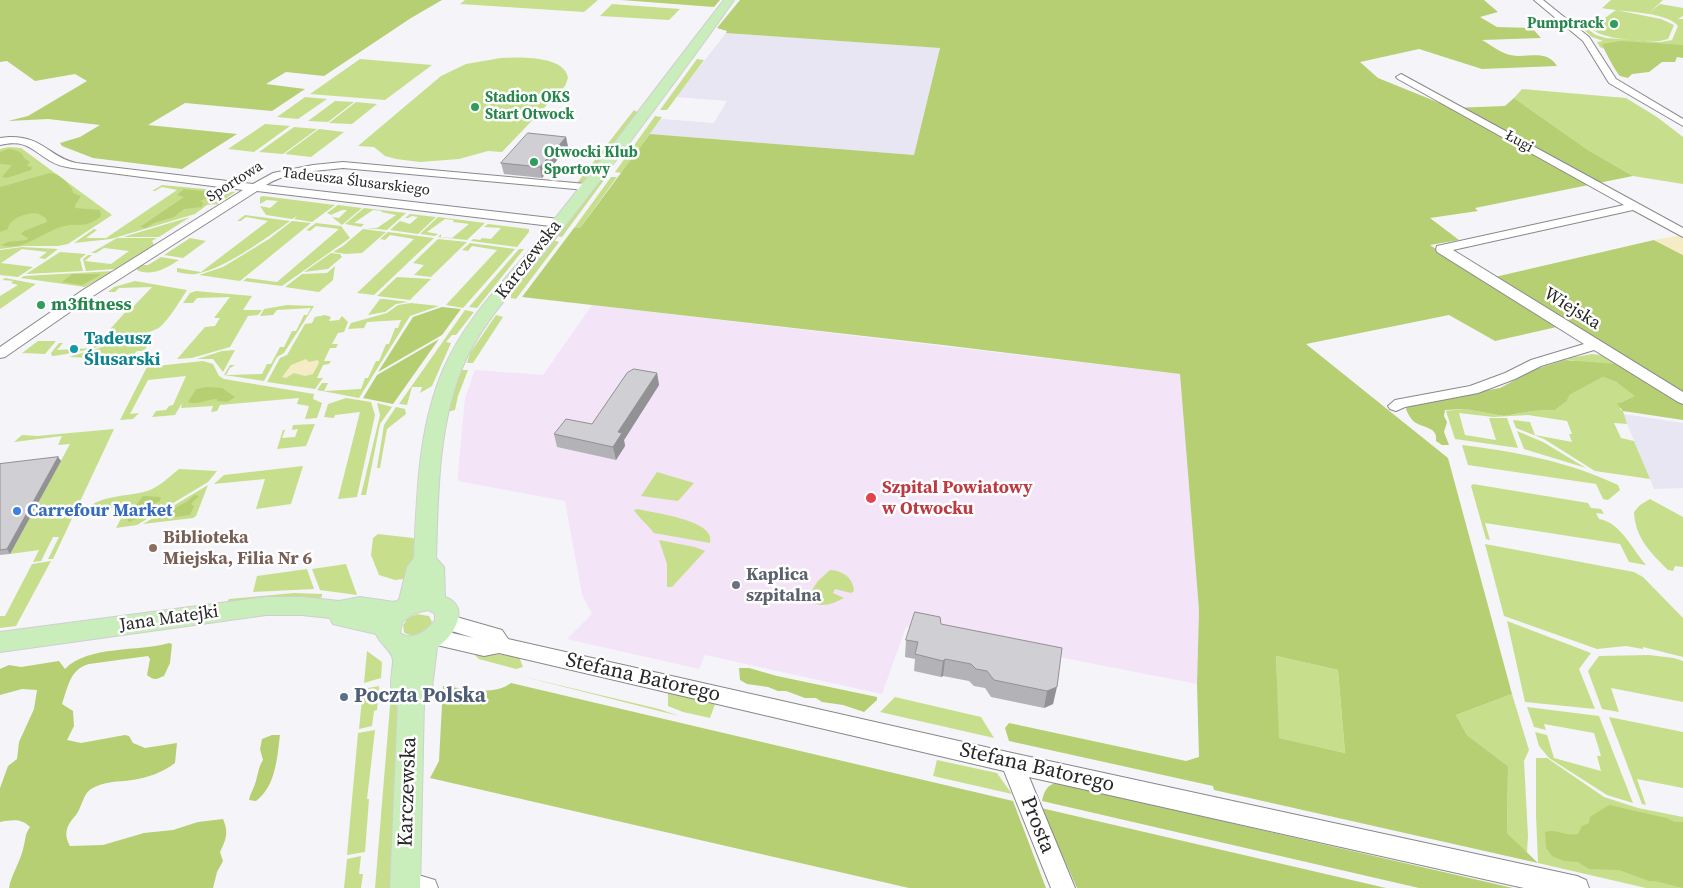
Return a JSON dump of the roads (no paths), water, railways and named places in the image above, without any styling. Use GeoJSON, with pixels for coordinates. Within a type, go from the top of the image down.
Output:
{"type":"FeatureCollection","features":[{"type":"Feature","properties":{"kind":"main road","name":"Karczewska"},"geometry":{"type":"LineString","coordinates":[[411,697],[404,692],[405,658],[399,622],[413,595],[417,569],[425,561],[434,438],[443,395],[453,367],[477,327],[730,0]]}},
{"type":"Feature","properties":{"kind":"main road","name":"Karczewska"},"geometry":{"type":"LineString","coordinates":[[425,561],[433,567],[433,602]]}},
{"type":"Feature","properties":{"kind":"main road"},"geometry":{"type":"LineString","coordinates":[[421,602],[433,602],[443,606],[446,610],[436,634],[413,646],[399,622],[421,602]]}},
{"type":"Feature","properties":{"kind":"main road","name":"Jana Matejki"},"geometry":{"type":"LineString","coordinates":[[0,642],[260,606],[302,606],[339,610],[341,617],[399,622]]}},
{"type":"Feature","properties":{"kind":"main road","name":"Karczewska"},"geometry":{"type":"LineString","coordinates":[[412,886],[411,697],[419,688],[436,634]]}},
{"type":"Feature","properties":{"kind":"street"},"geometry":{"type":"LineString","coordinates":[[1538,0],[1586,39],[1612,82],[1683,122]]}},
{"type":"Feature","properties":{"kind":"street","name":"Ługi"},"geometry":{"type":"LineString","coordinates":[[1401,77],[1683,233]]}},
{"type":"Feature","properties":{"kind":"street","name":"Tadeusza Ślusarskiego"},"geometry":{"type":"LineString","coordinates":[[3,140],[38,146],[55,160],[88,168],[257,186],[559,223]]}},
{"type":"Feature","properties":{"kind":"street","name":"Sportowa"},"geometry":{"type":"LineString","coordinates":[[0,354],[88,293],[273,176],[312,168],[343,165],[586,187]]}},
{"type":"Feature","properties":{"kind":"street"},"geometry":{"type":"LineString","coordinates":[[1442,250],[1637,206]]}},
{"type":"Feature","properties":{"kind":"street","name":"Wiejska"},"geometry":{"type":"LineString","coordinates":[[1442,250],[1683,400]]}},
{"type":"Feature","properties":{"kind":"street"},"geometry":{"type":"LineString","coordinates":[[1396,406],[1400,403],[1472,390],[1510,376],[1536,363],[1596,346]]}},
{"type":"Feature","properties":{"kind":"street","name":"Stefana Batorego"},"geometry":{"type":"LineString","coordinates":[[436,634],[484,648],[499,645],[1012,763],[1577,888]]}},
{"type":"Feature","properties":{"kind":"street","name":"Prosta"},"geometry":{"type":"LineString","coordinates":[[1012,763],[1063,888]]}},
{"type":"Feature","properties":{"kind":"place","name":"Pumptrack"},"geometry":{"type":"Point","coordinates":[1614,24]}},
{"type":"Feature","properties":{"kind":"place","name":"Stadion OKS Start Otwock"},"geometry":{"type":"Point","coordinates":[475,107]}},
{"type":"Feature","properties":{"kind":"place","name":"Otwocki Klub Sportowy"},"geometry":{"type":"Point","coordinates":[534,162]}},
{"type":"Feature","properties":{"kind":"place","name":"m3fitness"},"geometry":{"type":"Point","coordinates":[41,305]}},
{"type":"Feature","properties":{"kind":"place","name":"Tadeusz Ślusarski"},"geometry":{"type":"Point","coordinates":[74,349]}},
{"type":"Feature","properties":{"kind":"place","name":"Szpital Powiatowy w Otwocku"},"geometry":{"type":"Point","coordinates":[871,498]}},
{"type":"Feature","properties":{"kind":"place","name":"Carrefour Market"},"geometry":{"type":"Point","coordinates":[17,511]}},
{"type":"Feature","properties":{"kind":"place","name":"Biblioteka Miejska, Filia Nr 6"},"geometry":{"type":"Point","coordinates":[153,548]}},
{"type":"Feature","properties":{"kind":"place","name":"Kaplica szpitalna"},"geometry":{"type":"Point","coordinates":[736,585]}},
{"type":"Feature","properties":{"kind":"place","name":"Poczta Polska"},"geometry":{"type":"Point","coordinates":[344,697]}}]}
